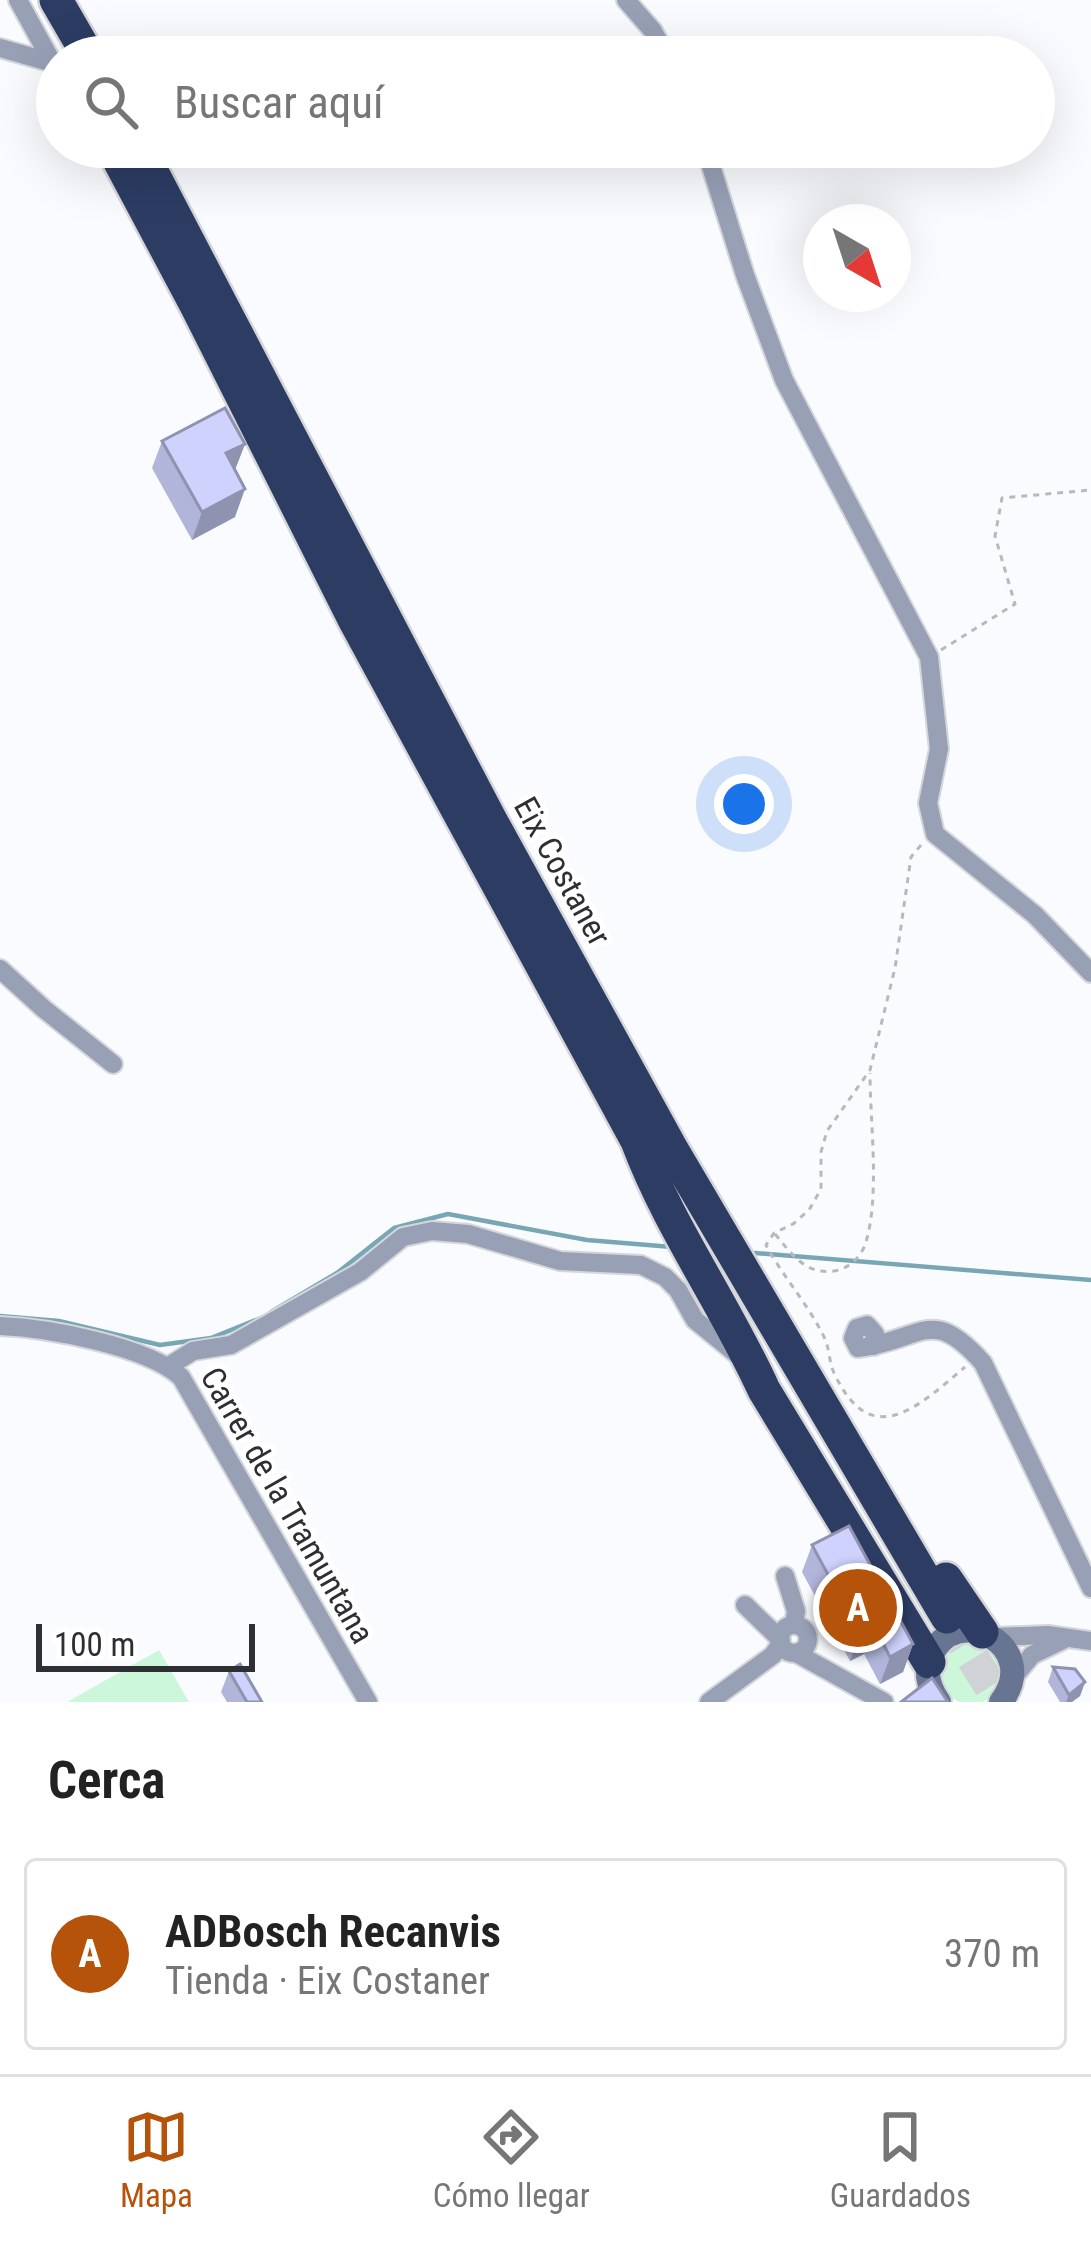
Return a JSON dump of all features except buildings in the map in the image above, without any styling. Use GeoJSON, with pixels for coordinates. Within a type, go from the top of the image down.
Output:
{"type":"FeatureCollection","features":[{"type":"Feature","properties":{"kind":"highway"},"geometry":{"type":"LineString","coordinates":[[34,0],[48,36]]}},
{"type":"Feature","properties":{"kind":"highway"},"geometry":{"type":"LineString","coordinates":[[56,0],[77,36]]}},
{"type":"Feature","properties":{"kind":"highway"},"geometry":{"type":"LineString","coordinates":[[75,0],[95,36]]}},
{"type":"Feature","properties":{"kind":"highway"},"geometry":{"type":"LineString","coordinates":[[123,168],[356,623],[654,1143],[659,1200],[764,1390],[935,1665]]}},
{"type":"Feature","properties":{"kind":"highway","name":"Eix Costaner"},"geometry":{"type":"LineString","coordinates":[[150,168],[654,1143],[935,1665]]}},
{"type":"Feature","properties":{"kind":"highway"},"geometry":{"type":"LineString","coordinates":[[164,168],[414,656],[452,746]]}},
{"type":"Feature","properties":{"kind":"highway"},"geometry":{"type":"LineString","coordinates":[[283,511],[356,623]]}},
{"type":"Feature","properties":{"kind":"highway"},"geometry":{"type":"LineString","coordinates":[[654,1143],[694,1167],[838,1412],[988,1635]]}},
{"type":"Feature","properties":{"kind":"main road"},"geometry":{"type":"LineString","coordinates":[[935,1665],[945,1638],[963,1631],[988,1635],[1010,1656],[1007,1694]]}},
{"type":"Feature","properties":{"kind":"street"},"geometry":{"type":"LineString","coordinates":[[18,0],[40,36]]}},
{"type":"Feature","properties":{"kind":"street"},"geometry":{"type":"LineString","coordinates":[[626,0],[656,36]]}},
{"type":"Feature","properties":{"kind":"street"},"geometry":{"type":"LineString","coordinates":[[0,34],[6,50],[36,58]]}},
{"type":"Feature","properties":{"kind":"street"},"geometry":{"type":"LineString","coordinates":[[107,168],[283,511]]}},
{"type":"Feature","properties":{"kind":"street"},"geometry":{"type":"LineString","coordinates":[[711,168],[784,380],[929,657],[939,749],[928,803],[935,834],[1035,915],[1091,973]]}},
{"type":"Feature","properties":{"kind":"street"},"geometry":{"type":"LineString","coordinates":[[0,969],[113,1064]]}},
{"type":"Feature","properties":{"kind":"street"},"geometry":{"type":"LineString","coordinates":[[169,1366],[194,1351],[231,1345],[360,1272],[404,1237],[432,1231],[468,1234],[560,1261],[641,1265],[665,1276],[695,1320],[738,1354],[764,1390]]}},
{"type":"Feature","properties":{"kind":"street","name":"Carrer de la Tramuntana"},"geometry":{"type":"LineString","coordinates":[[0,1326],[57,1330],[169,1366],[182,1377],[368,1702]]}},
{"type":"Feature","properties":{"kind":"street"},"geometry":{"type":"LineString","coordinates":[[874,1346],[933,1329],[954,1333],[970,1349],[982,1363],[1091,1588]]}},
{"type":"Feature","properties":{"kind":"street"},"geometry":{"type":"LineString","coordinates":[[709,1702],[786,1640],[796,1611],[785,1576]]}},
{"type":"Feature","properties":{"kind":"street"},"geometry":{"type":"LineString","coordinates":[[745,1605],[819,1667],[884,1702]]}},
{"type":"Feature","properties":{"kind":"street"},"geometry":{"type":"LineString","coordinates":[[988,1635],[1048,1634],[1091,1641]]}},
{"type":"Feature","properties":{"kind":"street"},"geometry":{"type":"LineString","coordinates":[[1007,1694],[1032,1655],[1068,1638]]}},
{"type":"Feature","properties":{"kind":"path"},"geometry":{"type":"LineString","coordinates":[[929,657],[1015,604],[995,536],[1002,498],[1091,490]]}},
{"type":"Feature","properties":{"kind":"path"},"geometry":{"type":"LineString","coordinates":[[774,1232],[804,1267],[828,1272],[848,1268],[866,1246],[871,1196],[870,1070],[895,968],[910,857],[935,834]]}},
{"type":"Feature","properties":{"kind":"path"},"geometry":{"type":"LineString","coordinates":[[870,1070],[827,1131],[821,1152],[821,1190],[809,1210],[793,1225],[774,1232],[766,1246],[826,1342],[832,1370],[857,1408],[873,1418],[894,1418],[913,1408],[967,1366],[970,1349]]}},
{"type":"Feature","properties":{"kind":"green space"},"geometry":{"type":"Polygon","coordinates":[[[959,1643],[983,1643],[1000,1660],[1000,1684],[983,1701],[959,1701],[942,1684],[942,1660],[959,1643]]]}},
{"type":"Feature","properties":{"kind":"green space"},"geometry":{"type":"Polygon","coordinates":[[[159,1650],[189,1702],[67,1702],[159,1650]]]}},
{"type":"Feature","properties":{"kind":"waterway"},"geometry":{"type":"LineString","coordinates":[[271,1312],[337,1273],[394,1228],[448,1214],[587,1240],[672,1247]]}},
{"type":"Feature","properties":{"kind":"waterway"},"geometry":{"type":"LineString","coordinates":[[755,1253],[1091,1280]]}},
{"type":"Feature","properties":{"kind":"waterway"},"geometry":{"type":"LineString","coordinates":[[0,1316],[59,1321],[160,1345],[211,1338],[261,1318]]}},
{"type":"Feature","properties":{"kind":"tunnel"},"geometry":{"type":"LineString","coordinates":[[947,1617],[1000,1702]]}},
{"type":"Feature","properties":{"kind":"place","name":"ADBosch Recanvis"},"geometry":{"type":"Point","coordinates":[858,1608]}}]}
